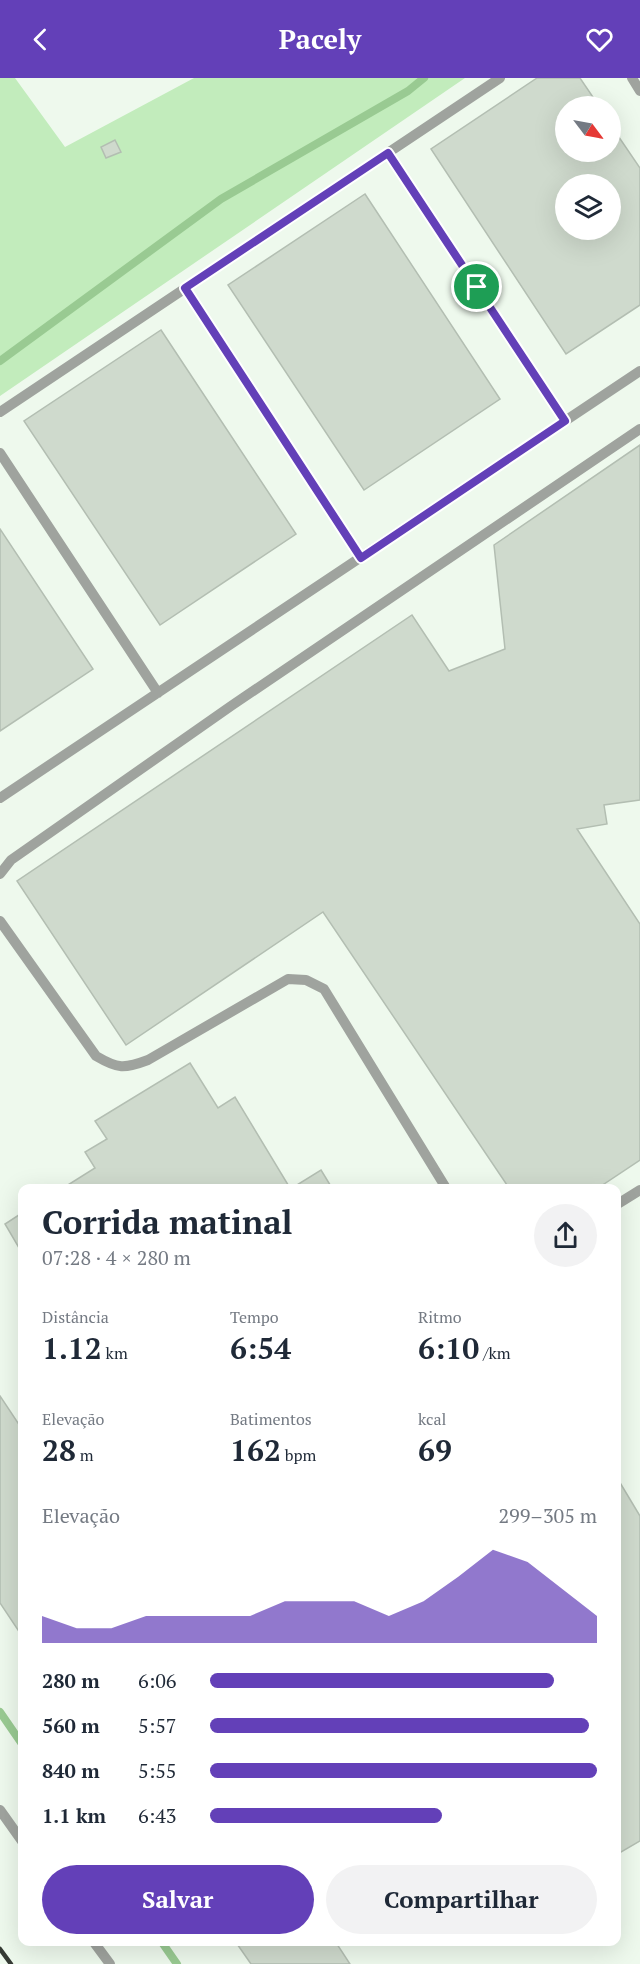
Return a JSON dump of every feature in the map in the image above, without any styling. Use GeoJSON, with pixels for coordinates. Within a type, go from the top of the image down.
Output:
{"type":"FeatureCollection","features":[{"type":"Feature","properties":{"kind":"lane"},"geometry":{"type":"LineString","coordinates":[[0,412],[500,78]]}},
{"type":"Feature","properties":{"kind":"lane"},"geometry":{"type":"LineString","coordinates":[[632,78],[640,90]]}},
{"type":"Feature","properties":{"kind":"lane"},"geometry":{"type":"LineString","coordinates":[[388,153],[565,421]]}},
{"type":"Feature","properties":{"kind":"lane"},"geometry":{"type":"LineString","coordinates":[[185,288],[361,558]]}},
{"type":"Feature","properties":{"kind":"lane"},"geometry":{"type":"LineString","coordinates":[[0,798],[640,371]]}},
{"type":"Feature","properties":{"kind":"lane"},"geometry":{"type":"LineString","coordinates":[[0,874],[11,860],[221,713],[640,429]]}},
{"type":"Feature","properties":{"kind":"lane"},"geometry":{"type":"LineString","coordinates":[[0,453],[158,693]]}},
{"type":"Feature","properties":{"kind":"lane"},"geometry":{"type":"LineString","coordinates":[[0,921],[96,1056],[112,1066],[129,1067],[148,1060],[288,979],[306,980],[324,988],[444,1184]]}},
{"type":"Feature","properties":{"kind":"lane"},"geometry":{"type":"LineString","coordinates":[[621,1202],[640,1190]]}},
{"type":"Feature","properties":{"kind":"lane"},"geometry":{"type":"LineString","coordinates":[[0,1810],[18,1836]]}},
{"type":"Feature","properties":{"kind":"lane"},"geometry":{"type":"LineString","coordinates":[[97,1946],[110,1964]]}},
{"type":"Feature","properties":{"kind":"green space"},"geometry":{"type":"Polygon","coordinates":[[[0,78],[15,78],[65,147],[194,78],[465,78],[0,396],[0,78]]]}},
{"type":"Feature","properties":{"kind":"building"},"geometry":{"type":"Polygon","coordinates":[[[537,78],[580,78],[592,96],[555,96],[555,162],[621,162],[621,140],[640,168],[640,305],[566,354],[431,149],[537,78]]]}},
{"type":"Feature","properties":{"kind":"building"},"geometry":{"type":"Polygon","coordinates":[[[115,140],[121,152],[106,158],[101,147],[115,140]]]}},
{"type":"Feature","properties":{"kind":"building"},"geometry":{"type":"Polygon","coordinates":[[[365,194],[500,399],[364,490],[228,285],[365,194]]]}},
{"type":"Feature","properties":{"kind":"building"},"geometry":{"type":"Polygon","coordinates":[[[161,330],[296,534],[160,625],[24,421],[161,330]]]}},
{"type":"Feature","properties":{"kind":"building"},"geometry":{"type":"Polygon","coordinates":[[[640,445],[640,800],[604,805],[607,824],[577,829],[640,924],[640,1160],[604,1184],[506,1184],[323,912],[126,1045],[17,881],[412,615],[449,671],[505,649],[494,545],[640,445]]]}},
{"type":"Feature","properties":{"kind":"building"},"geometry":{"type":"Polygon","coordinates":[[[0,529],[93,669],[0,731],[0,529]]]}},
{"type":"Feature","properties":{"kind":"building"},"geometry":{"type":"Polygon","coordinates":[[[190,1063],[218,1108],[235,1097],[288,1184],[69,1184],[95,1168],[85,1152],[107,1139],[95,1121],[190,1063]]]}},
{"type":"Feature","properties":{"kind":"building"},"geometry":{"type":"Polygon","coordinates":[[[321,1170],[330,1184],[298,1184],[321,1170]]]}},
{"type":"Feature","properties":{"kind":"building"},"geometry":{"type":"Polygon","coordinates":[[[18,1216],[18,1246],[5,1224],[18,1216]]]}},
{"type":"Feature","properties":{"kind":"building"},"geometry":{"type":"Polygon","coordinates":[[[0,1396],[18,1423],[18,1630],[0,1603],[0,1396]]]}},
{"type":"Feature","properties":{"kind":"building"},"geometry":{"type":"Polygon","coordinates":[[[621,1484],[640,1516],[640,1841],[621,1852],[621,1484]]]}},
{"type":"Feature","properties":{"kind":"building"},"geometry":{"type":"Polygon","coordinates":[[[238,1946],[338,1946],[350,1964],[251,1964],[238,1946]]]}},
{"type":"Feature","properties":{"kind":"waterway"},"geometry":{"type":"LineString","coordinates":[[0,361],[221,199],[408,91],[424,78]]}},
{"type":"Feature","properties":{"kind":"waterway"},"geometry":{"type":"LineString","coordinates":[[0,1712],[18,1738]]}},
{"type":"Feature","properties":{"kind":"waterway"},"geometry":{"type":"LineString","coordinates":[[164,1946],[177,1964]]}},
{"type":"Feature","properties":{"kind":"railway"},"geometry":{"type":"LineString","coordinates":[[0,1949],[11,1964]]}},
{"type":"Feature","properties":{"kind":"route"},"geometry":{"type":"LineString","coordinates":[[388,153],[477,287],[565,421],[361,558],[185,288],[388,153]]}}]}
